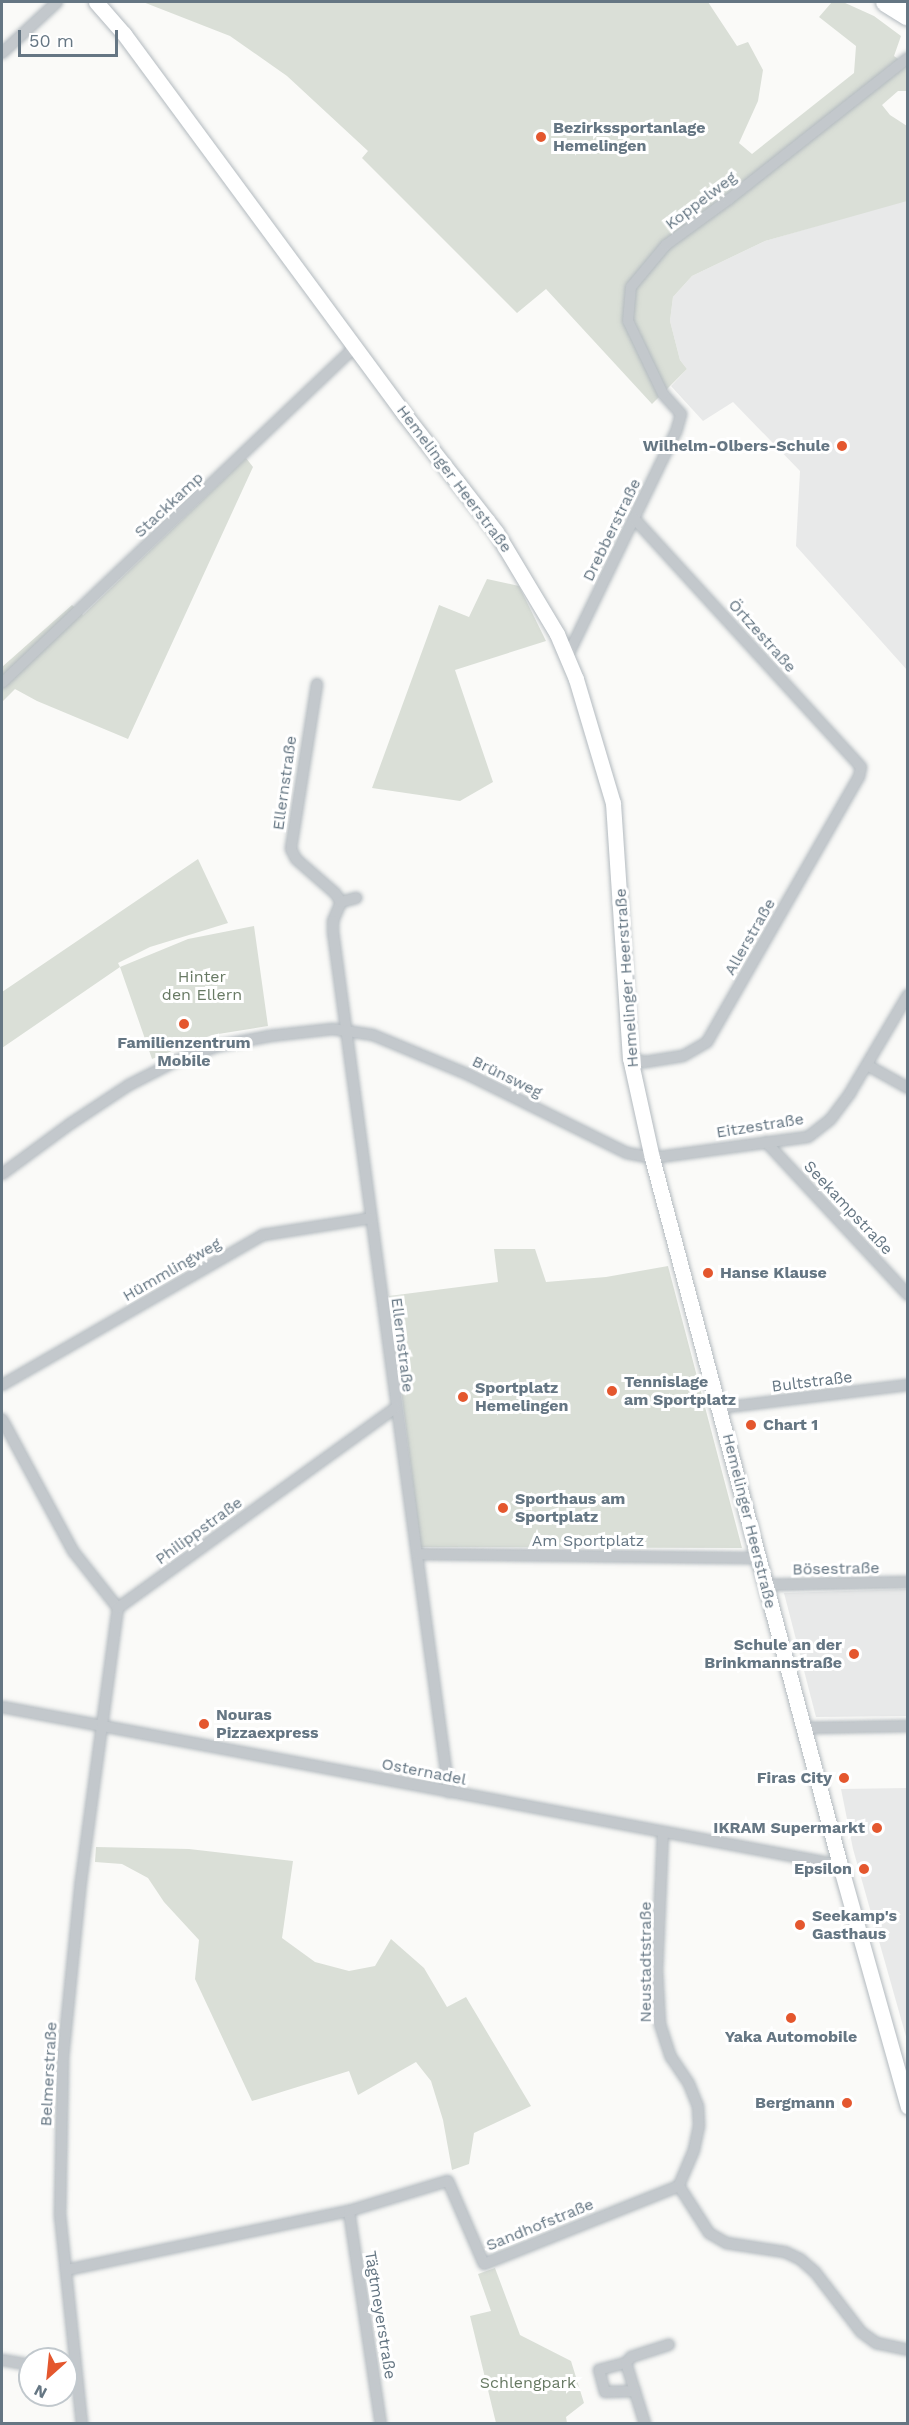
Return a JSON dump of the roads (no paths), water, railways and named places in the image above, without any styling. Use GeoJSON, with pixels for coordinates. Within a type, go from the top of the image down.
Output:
{"type":"FeatureCollection","features":[{"type":"Feature","properties":{"kind":"highway"},"geometry":{"type":"LineString","coordinates":[[886,2],[908,16]]}},
{"type":"Feature","properties":{"kind":"main road","name":"Hemelinger Heerstraße"},"geometry":{"type":"LineString","coordinates":[[96,2],[124,34],[405,415],[496,532],[557,634],[567,657],[598,745],[613,803],[630,1058],[652,1158],[840,1865],[908,2107]]}},
{"type":"Feature","properties":{"kind":"street"},"geometry":{"type":"LineString","coordinates":[[2,53],[57,2]]}},
{"type":"Feature","properties":{"kind":"street","name":"Koppelweg"},"geometry":{"type":"LineString","coordinates":[[681,414],[663,394],[628,321],[632,286],[666,245],[728,200],[906,59]]}},
{"type":"Feature","properties":{"kind":"street","name":"Stackkamp"},"geometry":{"type":"LineString","coordinates":[[2,683],[356,346]]}},
{"type":"Feature","properties":{"kind":"street","name":"Drebberstraße"},"geometry":{"type":"LineString","coordinates":[[567,657],[676,432],[681,414]]}},
{"type":"Feature","properties":{"kind":"street","name":"Örtzestraße"},"geometry":{"type":"LineString","coordinates":[[634,518],[861,767],[859,777]]}},
{"type":"Feature","properties":{"kind":"street","name":"Ellernstraße"},"geometry":{"type":"LineString","coordinates":[[316,684],[291,849],[296,859],[335,893],[341,902],[333,921],[333,932],[395,1408],[418,1554],[450,1792]]}},
{"type":"Feature","properties":{"kind":"street","name":"Allerstraße"},"geometry":{"type":"LineString","coordinates":[[630,1058],[645,1062],[683,1056],[707,1042],[859,777]]}},
{"type":"Feature","properties":{"kind":"street"},"geometry":{"type":"LineString","coordinates":[[341,902],[356,898]]}},
{"type":"Feature","properties":{"kind":"street","name":"Eitzestraße"},"geometry":{"type":"LineString","coordinates":[[652,1158],[808,1137],[830,1120],[867,1065],[908,994]]}},
{"type":"Feature","properties":{"kind":"street"},"geometry":{"type":"LineString","coordinates":[[2,1174],[80,1117],[129,1085],[176,1060],[218,1046],[270,1036],[317,1029],[347,1030]]}},
{"type":"Feature","properties":{"kind":"street","name":"Brünsweg"},"geometry":{"type":"LineString","coordinates":[[347,1030],[373,1035],[469,1075],[627,1153],[652,1158]]}},
{"type":"Feature","properties":{"kind":"street"},"geometry":{"type":"LineString","coordinates":[[867,1065],[908,1088]]}},
{"type":"Feature","properties":{"kind":"street","name":"Seekampstraße"},"geometry":{"type":"LineString","coordinates":[[766,1142],[907,1295]]}},
{"type":"Feature","properties":{"kind":"street","name":"Hümmlingweg"},"geometry":{"type":"LineString","coordinates":[[2,1385],[263,1235],[371,1218]]}},
{"type":"Feature","properties":{"kind":"street","name":"Bultstraße"},"geometry":{"type":"LineString","coordinates":[[720,1408],[908,1385]]}},
{"type":"Feature","properties":{"kind":"street","name":"Philippstraße"},"geometry":{"type":"LineString","coordinates":[[118,1608],[395,1408]]}},
{"type":"Feature","properties":{"kind":"street"},"geometry":{"type":"LineString","coordinates":[[2,1419],[73,1551],[118,1608],[100,1726]]}},
{"type":"Feature","properties":{"kind":"street","name":"Am Sportplatz"},"geometry":{"type":"LineString","coordinates":[[418,1554],[758,1558]]}},
{"type":"Feature","properties":{"kind":"street","name":"Bösestraße"},"geometry":{"type":"LineString","coordinates":[[765,1585],[908,1582]]}},
{"type":"Feature","properties":{"kind":"street","name":"Osternadel"},"geometry":{"type":"LineString","coordinates":[[2,1707],[840,1865]]}},
{"type":"Feature","properties":{"kind":"street","name":"Belmerstraße"},"geometry":{"type":"LineString","coordinates":[[70,2347],[66,2270],[60,2216],[63,2057],[100,1726]]}},
{"type":"Feature","properties":{"kind":"street"},"geometry":{"type":"LineString","coordinates":[[805,1728],[908,1726]]}},
{"type":"Feature","properties":{"kind":"street","name":"Neustadtstraße"},"geometry":{"type":"LineString","coordinates":[[663,1832],[657,1971],[660,2024],[671,2057],[689,2084],[698,2106],[699,2126],[694,2150],[679,2186]]}},
{"type":"Feature","properties":{"kind":"street","name":"Sandhofstraße"},"geometry":{"type":"LineString","coordinates":[[66,2270],[349,2211],[448,2181],[484,2264],[679,2186]]}},
{"type":"Feature","properties":{"kind":"street"},"geometry":{"type":"LineString","coordinates":[[679,2186],[709,2233],[726,2243],[785,2252],[800,2259],[815,2272],[861,2332],[876,2343],[908,2350]]}},
{"type":"Feature","properties":{"kind":"street","name":"Tägtmeyerstraße"},"geometry":{"type":"LineString","coordinates":[[349,2211],[381,2424]]}},
{"type":"Feature","properties":{"kind":"street"},"geometry":{"type":"LineString","coordinates":[[635,2391],[604,2392],[599,2370],[626,2363],[631,2357],[669,2345]]}},
{"type":"Feature","properties":{"kind":"street"},"geometry":{"type":"LineString","coordinates":[[2,2360],[18,2363]]}},
{"type":"Feature","properties":{"kind":"street"},"geometry":{"type":"LineString","coordinates":[[626,2363],[645,2424]]}},
{"type":"Feature","properties":{"kind":"street","name":"Belmerstraße"},"geometry":{"type":"LineString","coordinates":[[78,2405],[82,2424]]}},
{"type":"Feature","properties":{"kind":"place","name":"Bezirkssportanlage Hemelingen"},"geometry":{"type":"Point","coordinates":[541,137]}},
{"type":"Feature","properties":{"kind":"place","name":"Wilhelm-Olbers-Schule"},"geometry":{"type":"Point","coordinates":[842,446]}},
{"type":"Feature","properties":{"kind":"place","name":"Familienzentrum Mobile"},"geometry":{"type":"Point","coordinates":[184,1024]}},
{"type":"Feature","properties":{"kind":"place","name":"Hanse Klause"},"geometry":{"type":"Point","coordinates":[708,1273]}},
{"type":"Feature","properties":{"kind":"place","name":"Tennislage am Sportplatz"},"geometry":{"type":"Point","coordinates":[612,1391]}},
{"type":"Feature","properties":{"kind":"place","name":"Sportplatz Hemelingen"},"geometry":{"type":"Point","coordinates":[463,1397]}},
{"type":"Feature","properties":{"kind":"place","name":"Chart 1"},"geometry":{"type":"Point","coordinates":[751,1425]}},
{"type":"Feature","properties":{"kind":"place","name":"Sporthaus am Sportplatz"},"geometry":{"type":"Point","coordinates":[503,1508]}},
{"type":"Feature","properties":{"kind":"place","name":"Schule an der Brinkmannstraße"},"geometry":{"type":"Point","coordinates":[854,1654]}},
{"type":"Feature","properties":{"kind":"place","name":"Nouras Pizzaexpress"},"geometry":{"type":"Point","coordinates":[204,1724]}},
{"type":"Feature","properties":{"kind":"place","name":"Firas City"},"geometry":{"type":"Point","coordinates":[844,1778]}},
{"type":"Feature","properties":{"kind":"place","name":"IKRAM Supermarkt"},"geometry":{"type":"Point","coordinates":[877,1828]}},
{"type":"Feature","properties":{"kind":"place","name":"Epsilon"},"geometry":{"type":"Point","coordinates":[864,1869]}},
{"type":"Feature","properties":{"kind":"place","name":"Seekamp's Gasthaus"},"geometry":{"type":"Point","coordinates":[800,1925]}},
{"type":"Feature","properties":{"kind":"place","name":"Yaka Automobile"},"geometry":{"type":"Point","coordinates":[791,2018]}},
{"type":"Feature","properties":{"kind":"place","name":"Bergmann"},"geometry":{"type":"Point","coordinates":[847,2103]}},
{"type":"Feature","properties":{"kind":"park label","name":"Hinter den Ellern"},"geometry":{"type":"Point","coordinates":[202,986]}},
{"type":"Feature","properties":{"kind":"park label","name":"Schlengpark"},"geometry":{"type":"Point","coordinates":[528,2383]}}]}
